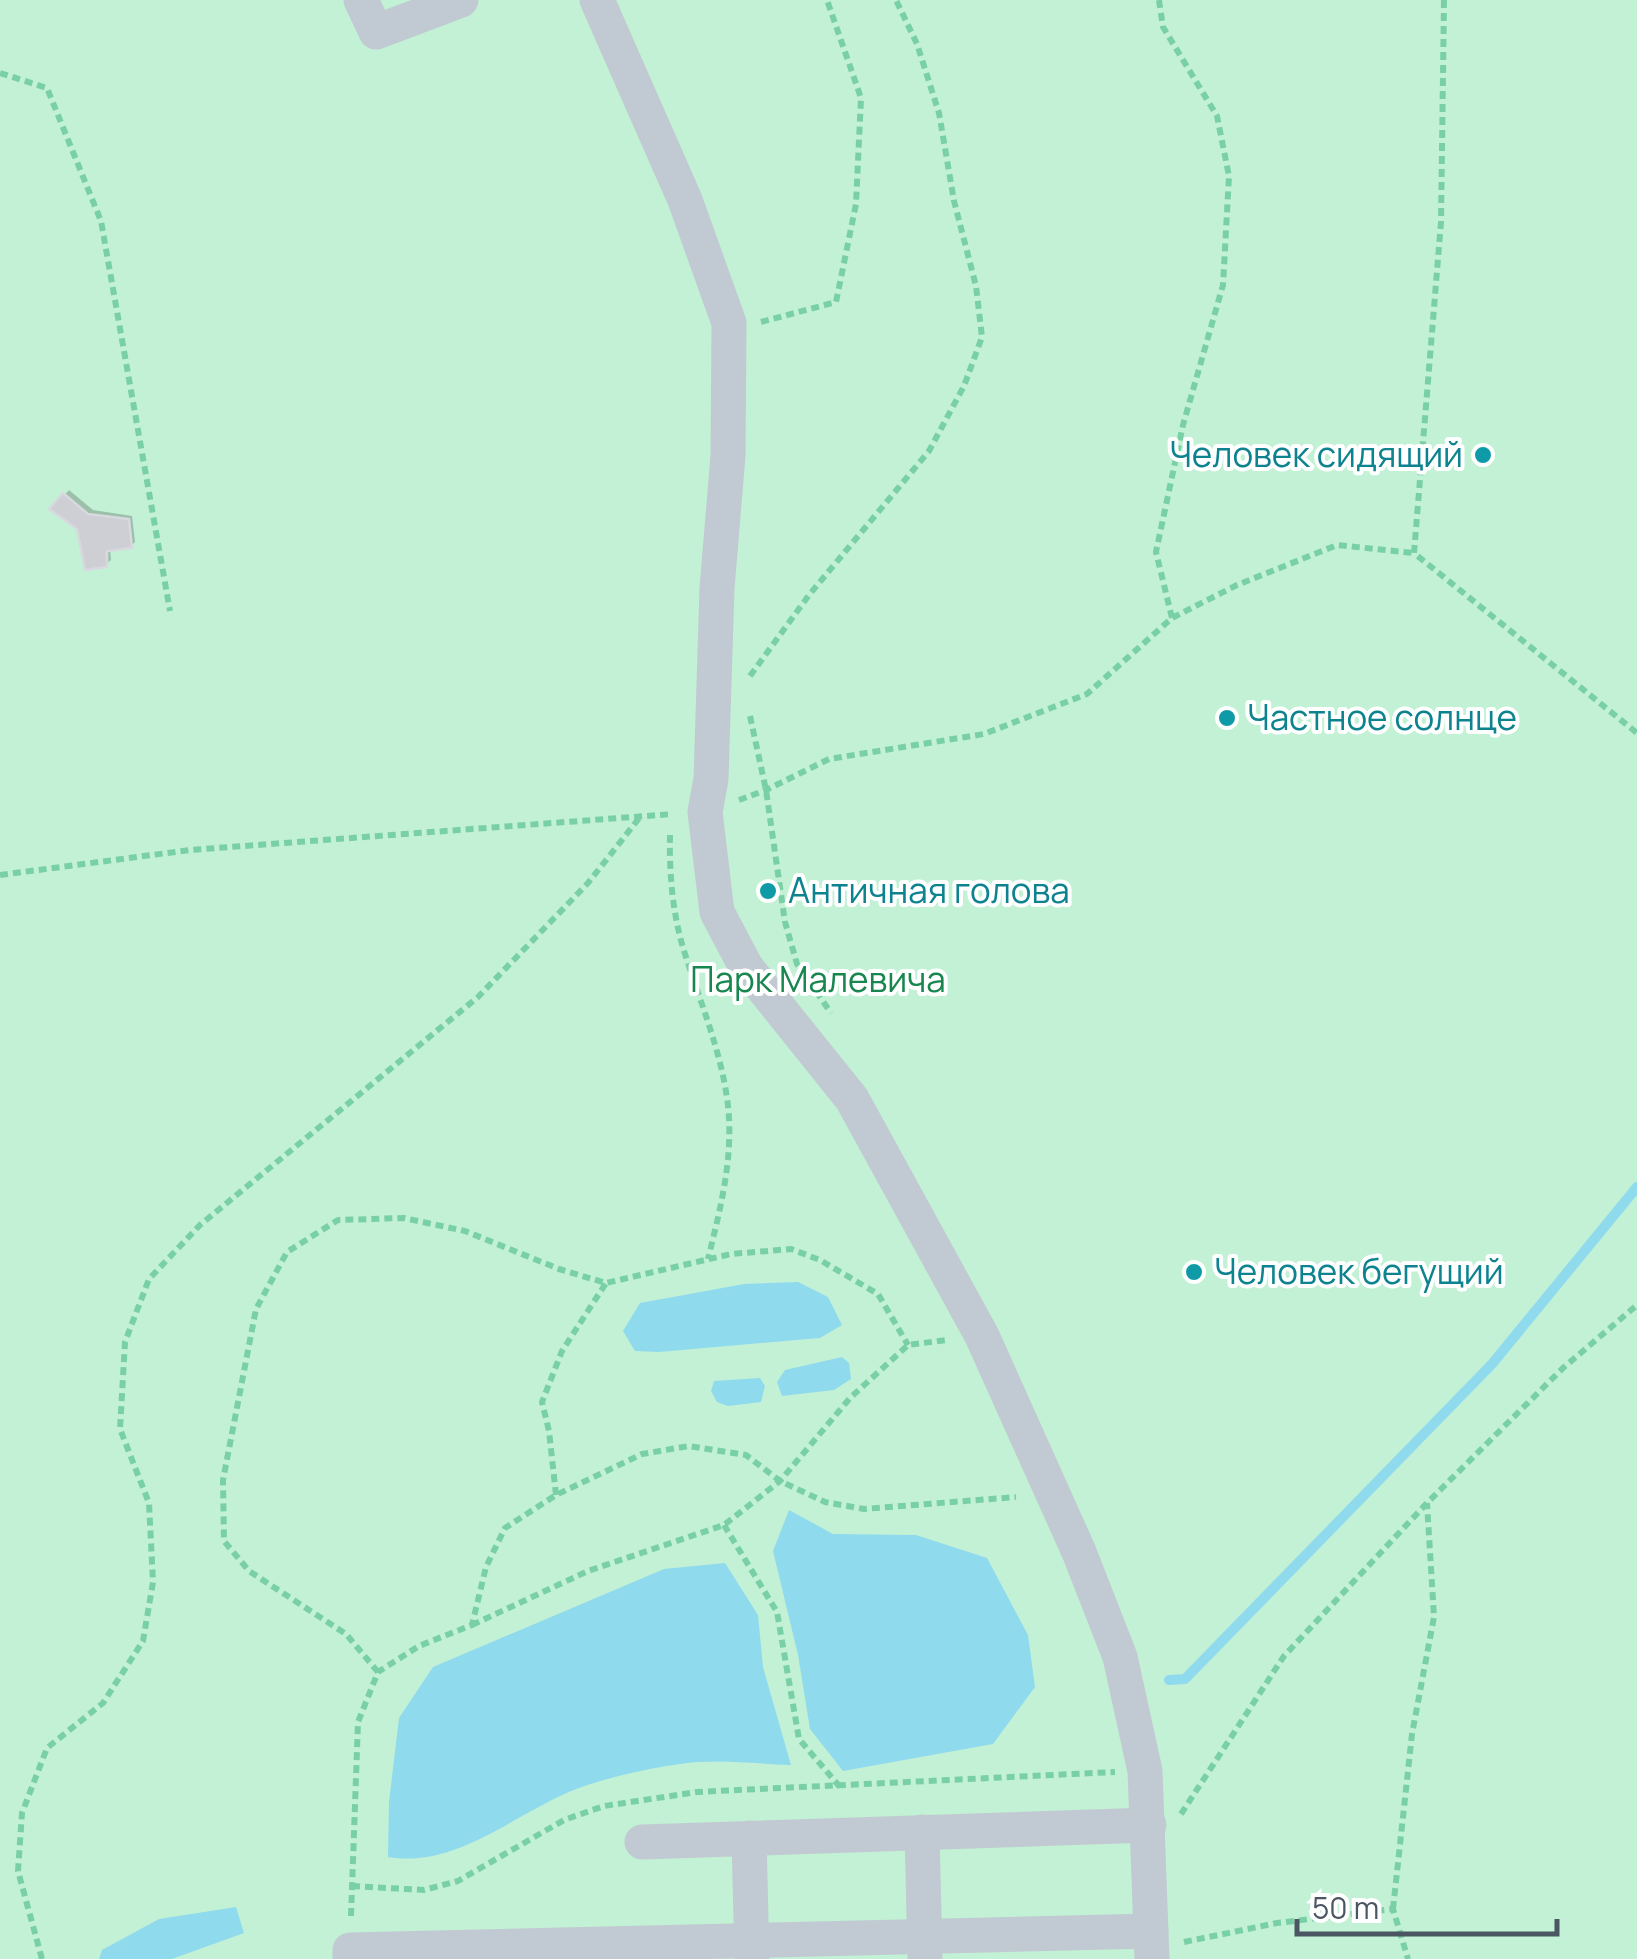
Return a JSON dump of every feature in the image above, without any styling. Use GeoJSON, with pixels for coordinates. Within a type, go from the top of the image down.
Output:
{"type":"FeatureCollection","features":[{"type":"Feature","properties":{"kind":"lane"},"geometry":{"type":"LineString","coordinates":[[361,0],[376,32],[461,0]]}},
{"type":"Feature","properties":{"kind":"lane"},"geometry":{"type":"LineString","coordinates":[[350,1954],[924,1948],[1161,1939],[1161,1814],[1145,1771],[1120,1657],[1052,1494],[982,1336],[852,1099],[746,967],[717,912],[688,813],[712,779],[718,588],[728,456],[749,326],[685,200],[597,0]]}},
{"type":"Feature","properties":{"kind":"lane"},"geometry":{"type":"LineString","coordinates":[[642,1842],[922,1832],[1161,1814]]}},
{"type":"Feature","properties":{"kind":"lane"},"geometry":{"type":"LineString","coordinates":[[922,1832],[924,1948]]}},
{"type":"Feature","properties":{"kind":"lane"},"geometry":{"type":"LineString","coordinates":[[749,1838],[752,1950]]}},
{"type":"Feature","properties":{"kind":"path"},"geometry":{"type":"LineString","coordinates":[[749,326],[836,302],[856,204],[861,98],[827,0]]}},
{"type":"Feature","properties":{"kind":"path"},"geometry":{"type":"LineString","coordinates":[[741,667],[744,685],[808,595],[929,451],[964,386],[982,336],[976,286],[954,201],[939,113],[917,44],[896,0]]}},
{"type":"Feature","properties":{"kind":"path"},"geometry":{"type":"LineString","coordinates":[[1160,0],[1162,27],[1217,116],[1229,176],[1223,284],[1183,425],[1156,552],[1172,618]]}},
{"type":"Feature","properties":{"kind":"path"},"geometry":{"type":"LineString","coordinates":[[1414,553],[1441,222],[1444,0]]}},
{"type":"Feature","properties":{"kind":"path"},"geometry":{"type":"LineString","coordinates":[[0,72],[48,88],[101,221],[170,611]]}},
{"type":"Feature","properties":{"kind":"path"},"geometry":{"type":"LineString","coordinates":[[0,875],[190,850],[688,813],[766,790],[829,759],[984,734],[1087,694],[1172,618],[1237,585],[1337,545],[1414,553],[1637,733]]}},
{"type":"Feature","properties":{"kind":"path"},"geometry":{"type":"LineString","coordinates":[[747,702],[766,790],[785,922],[797,964],[839,1024]]}},
{"type":"Feature","properties":{"kind":"path"},"geometry":{"type":"LineString","coordinates":[[688,813],[668,872],[684,955],[707,1012],[728,1100],[728,1179],[708,1259]]}},
{"type":"Feature","properties":{"kind":"path"},"geometry":{"type":"LineString","coordinates":[[42,1959],[18,1871],[22,1813],[47,1748],[103,1703],[142,1642],[152,1582],[150,1502],[120,1429],[124,1342],[148,1279],[200,1224],[478,997],[588,884],[640,816]]}},
{"type":"Feature","properties":{"kind":"path"},"geometry":{"type":"LineString","coordinates":[[378,1672],[346,1634],[249,1571],[224,1540],[223,1480],[256,1310],[286,1252],[338,1220],[404,1218],[465,1231],[559,1269],[606,1283],[708,1259],[791,1250],[820,1260],[878,1294],[908,1345]]}},
{"type":"Feature","properties":{"kind":"path"},"geometry":{"type":"LineString","coordinates":[[556,1494],[542,1402],[562,1351],[606,1283]]}},
{"type":"Feature","properties":{"kind":"path"},"geometry":{"type":"LineString","coordinates":[[1161,1814],[1176,1821],[1284,1656],[1427,1503],[1563,1368],[1637,1305]]}},
{"type":"Feature","properties":{"kind":"path"},"geometry":{"type":"LineString","coordinates":[[350,1954],[358,1722],[378,1672],[419,1646],[588,1571],[724,1525],[780,1481],[850,1398],[908,1345],[982,1336]]}},
{"type":"Feature","properties":{"kind":"path"},"geometry":{"type":"LineString","coordinates":[[472,1625],[486,1567],[505,1528],[556,1494],[642,1454],[689,1446],[746,1455],[780,1481],[825,1502],[864,1509],[1052,1494]]}},
{"type":"Feature","properties":{"kind":"path"},"geometry":{"type":"LineString","coordinates":[[1408,1959],[1393,1909],[1412,1734],[1434,1617],[1427,1503]]}},
{"type":"Feature","properties":{"kind":"path"},"geometry":{"type":"LineString","coordinates":[[724,1525],[777,1612],[799,1739],[840,1788]]}},
{"type":"Feature","properties":{"kind":"path"},"geometry":{"type":"LineString","coordinates":[[1161,1939],[1180,1944],[1277,1923],[1393,1909]]}},
{"type":"Feature","properties":{"kind":"green space","name":"Парк Малевича"},"geometry":{"type":"Polygon","coordinates":[[[0,0],[1637,0],[1637,1959],[0,1959],[0,0]]]}},
{"type":"Feature","properties":{"kind":"water"},"geometry":{"type":"Polygon","coordinates":[[[798,1282],[828,1297],[842,1325],[820,1338],[659,1352],[635,1351],[623,1331],[640,1303],[744,1284],[798,1282]]]}},
{"type":"Feature","properties":{"kind":"water"},"geometry":{"type":"Polygon","coordinates":[[[842,1357],[849,1363],[851,1379],[834,1390],[782,1396],[777,1382],[785,1370],[842,1357]]]}},
{"type":"Feature","properties":{"kind":"water"},"geometry":{"type":"Polygon","coordinates":[[[760,1378],[765,1386],[761,1402],[728,1406],[717,1402],[711,1391],[714,1381],[760,1378]]]}},
{"type":"Feature","properties":{"kind":"water"},"geometry":{"type":"Polygon","coordinates":[[[789,1510],[833,1534],[916,1535],[987,1558],[1028,1635],[1035,1687],[993,1744],[843,1771],[810,1729],[798,1655],[773,1551],[789,1510]]]}},
{"type":"Feature","properties":{"kind":"water"},"geometry":{"type":"Polygon","coordinates":[[[725,1563],[758,1615],[763,1667],[791,1765],[699,1762],[638,1772],[579,1788],[463,1847],[439,1855],[388,1857],[389,1802],[399,1718],[433,1667],[664,1569],[725,1563]]]}},
{"type":"Feature","properties":{"kind":"water"},"geometry":{"type":"Polygon","coordinates":[[[236,1907],[244,1933],[172,1959],[99,1959],[102,1950],[159,1919],[236,1907]]]}},
{"type":"Feature","properties":{"kind":"building"},"geometry":{"type":"Polygon","coordinates":[[[63,493],[88,514],[129,519],[132,548],[107,551],[107,567],[85,570],[77,529],[49,509],[63,493]]]}},
{"type":"Feature","properties":{"kind":"waterway"},"geometry":{"type":"LineString","coordinates":[[1169,1680],[1185,1679],[1492,1364],[1637,1187]]}},
{"type":"Feature","properties":{"kind":"place","name":"Человек сидящий"},"geometry":{"type":"Point","coordinates":[1483,455]}},
{"type":"Feature","properties":{"kind":"place","name":"Частное солнце"},"geometry":{"type":"Point","coordinates":[1227,718]}},
{"type":"Feature","properties":{"kind":"place","name":"Античная голова"},"geometry":{"type":"Point","coordinates":[768,891]}},
{"type":"Feature","properties":{"kind":"place","name":"Человек бегущий"},"geometry":{"type":"Point","coordinates":[1194,1272]}}]}
